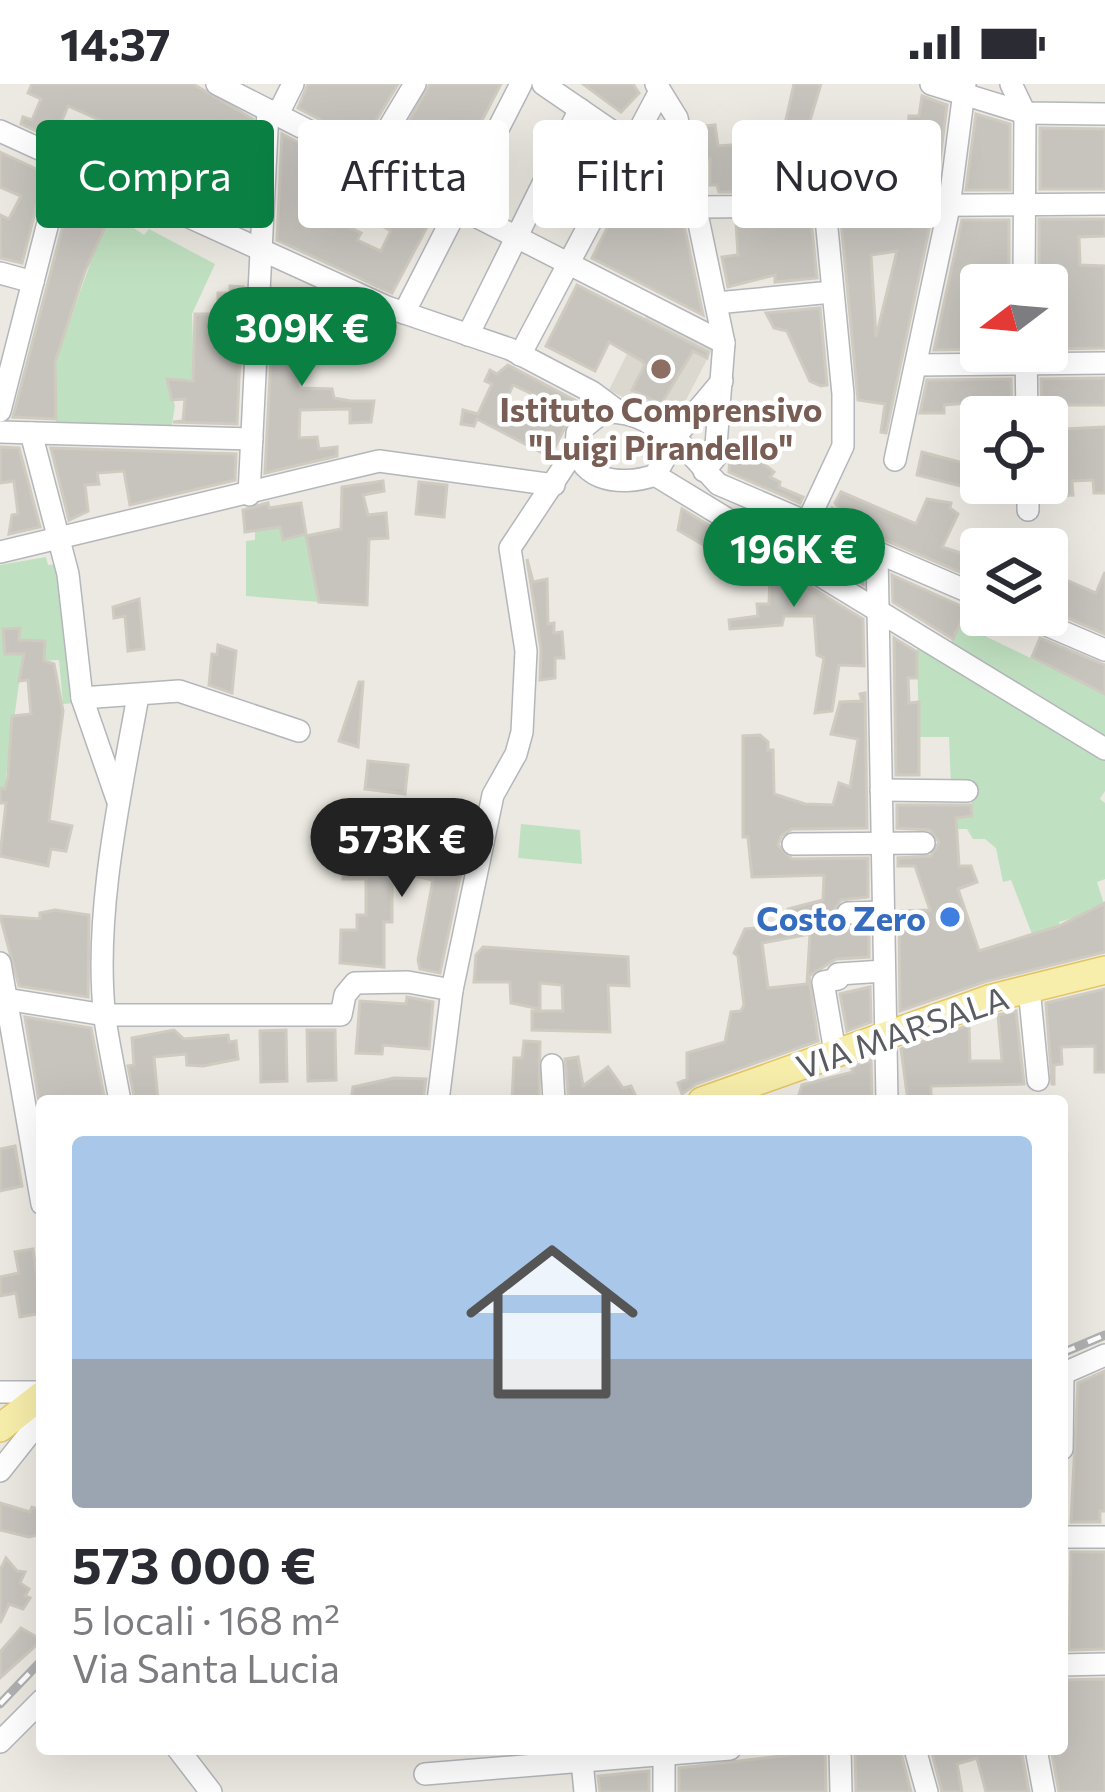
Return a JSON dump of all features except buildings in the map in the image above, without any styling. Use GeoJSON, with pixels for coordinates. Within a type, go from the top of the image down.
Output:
{"type":"FeatureCollection","features":[{"type":"Feature","properties":{"kind":"main road","name":"VIA MARSALA"},"geometry":{"type":"LineString","coordinates":[[722,1095],[1029,988],[1105,970]]}},
{"type":"Feature","properties":{"kind":"main road"},"geometry":{"type":"LineString","coordinates":[[0,1428],[36,1399]]}},
{"type":"Feature","properties":{"kind":"street"},"geometry":{"type":"LineString","coordinates":[[218,84],[298,125]]}},
{"type":"Feature","properties":{"kind":"street"},"geometry":{"type":"LineString","coordinates":[[249,495],[273,112],[293,84]]}},
{"type":"Feature","properties":{"kind":"street"},"geometry":{"type":"LineString","coordinates":[[393,120],[415,84]]}},
{"type":"Feature","properties":{"kind":"street"},"geometry":{"type":"LineString","coordinates":[[503,120],[521,84]]}},
{"type":"Feature","properties":{"kind":"street"},"geometry":{"type":"LineString","coordinates":[[543,84],[596,120]]}},
{"type":"Feature","properties":{"kind":"street"},"geometry":{"type":"LineString","coordinates":[[931,84],[964,89],[1025,113],[1105,114]]}},
{"type":"Feature","properties":{"kind":"street"},"geometry":{"type":"LineString","coordinates":[[1011,84],[1025,113],[1024,264]]}},
{"type":"Feature","properties":{"kind":"street"},"geometry":{"type":"LineString","coordinates":[[643,120],[658,87]]}},
{"type":"Feature","properties":{"kind":"street"},"geometry":{"type":"LineString","coordinates":[[658,87],[677,120]]}},
{"type":"Feature","properties":{"kind":"street"},"geometry":{"type":"LineString","coordinates":[[896,460],[949,208],[964,89]]}},
{"type":"Feature","properties":{"kind":"street"},"geometry":{"type":"LineString","coordinates":[[468,335],[580,109]]}},
{"type":"Feature","properties":{"kind":"street"},"geometry":{"type":"LineString","coordinates":[[0,131],[36,147]]}},
{"type":"Feature","properties":{"kind":"street"},"geometry":{"type":"LineString","coordinates":[[941,208],[1105,204]]}},
{"type":"Feature","properties":{"kind":"street"},"geometry":{"type":"LineString","coordinates":[[0,411],[47,228]]}},
{"type":"Feature","properties":{"kind":"street"},"geometry":{"type":"LineString","coordinates":[[220,228],[404,313],[520,355],[592,392],[619,412],[668,434],[711,478]]}},
{"type":"Feature","properties":{"kind":"street"},"geometry":{"type":"LineString","coordinates":[[404,313],[447,228]]}},
{"type":"Feature","properties":{"kind":"street"},"geometry":{"type":"LineString","coordinates":[[499,228],[724,343]]}},
{"type":"Feature","properties":{"kind":"street"},"geometry":{"type":"LineString","coordinates":[[520,355],[587,228]]}},
{"type":"Feature","properties":{"kind":"street"},"geometry":{"type":"LineString","coordinates":[[703,228],[724,343],[711,478]]}},
{"type":"Feature","properties":{"kind":"street"},"geometry":{"type":"LineString","coordinates":[[807,523],[843,446],[843,394],[826,228]]}},
{"type":"Feature","properties":{"kind":"street"},"geometry":{"type":"LineString","coordinates":[[0,273],[33,283]]}},
{"type":"Feature","properties":{"kind":"street"},"geometry":{"type":"LineString","coordinates":[[716,303],[832,292]]}},
{"type":"Feature","properties":{"kind":"street"},"geometry":{"type":"LineString","coordinates":[[1068,361],[1105,363]]}},
{"type":"Feature","properties":{"kind":"street"},"geometry":{"type":"LineString","coordinates":[[916,365],[960,362]]}},
{"type":"Feature","properties":{"kind":"street"},"geometry":{"type":"LineString","coordinates":[[659,470],[668,453],[668,434],[723,380]]}},
{"type":"Feature","properties":{"kind":"street"},"geometry":{"type":"LineString","coordinates":[[439,1095],[452,990],[494,795],[522,732],[526,651],[511,548],[514,536],[554,485],[574,450],[577,433],[589,418],[592,392]]}},
{"type":"Feature","properties":{"kind":"street"},"geometry":{"type":"LineString","coordinates":[[589,418],[619,412]]}},
{"type":"Feature","properties":{"kind":"street"},"geometry":{"type":"LineString","coordinates":[[0,432],[252,439]]}},
{"type":"Feature","properties":{"kind":"street"},"geometry":{"type":"LineString","coordinates":[[31,433],[61,537],[82,698],[118,806]]}},
{"type":"Feature","properties":{"kind":"street"},"geometry":{"type":"LineString","coordinates":[[574,450],[583,464],[621,483],[659,470],[711,478],[960,588]]}},
{"type":"Feature","properties":{"kind":"street"},"geometry":{"type":"LineString","coordinates":[[0,552],[379,461],[554,485]]}},
{"type":"Feature","properties":{"kind":"street"},"geometry":{"type":"LineString","coordinates":[[659,470],[878,612],[1105,749]]}},
{"type":"Feature","properties":{"kind":"street"},"geometry":{"type":"LineString","coordinates":[[1028,504],[1028,510]]}},
{"type":"Feature","properties":{"kind":"street"},"geometry":{"type":"LineString","coordinates":[[877,553],[886,1095]]}},
{"type":"Feature","properties":{"kind":"street"},"geometry":{"type":"LineString","coordinates":[[1068,634],[1105,650]]}},
{"type":"Feature","properties":{"kind":"street"},"geometry":{"type":"LineString","coordinates":[[82,698],[179,691],[299,731]]}},
{"type":"Feature","properties":{"kind":"street"},"geometry":{"type":"LineString","coordinates":[[119,1095],[105,1015],[106,928],[118,806],[138,696]]}},
{"type":"Feature","properties":{"kind":"street"},"geometry":{"type":"LineString","coordinates":[[881,790],[967,791]]}},
{"type":"Feature","properties":{"kind":"street"},"geometry":{"type":"LineString","coordinates":[[793,844],[924,843]]}},
{"type":"Feature","properties":{"kind":"street"},"geometry":{"type":"LineString","coordinates":[[848,913],[884,912]]}},
{"type":"Feature","properties":{"kind":"street"},"geometry":{"type":"LineString","coordinates":[[0,963],[36,1172]]}},
{"type":"Feature","properties":{"kind":"street"},"geometry":{"type":"LineString","coordinates":[[835,1052],[823,982],[838,979],[838,974],[884,971]]}},
{"type":"Feature","properties":{"kind":"street"},"geometry":{"type":"LineString","coordinates":[[3,999],[105,1015],[341,1015],[345,994],[355,982],[409,982],[452,990]]}},
{"type":"Feature","properties":{"kind":"street"},"geometry":{"type":"LineString","coordinates":[[1029,988],[1038,1080]]}},
{"type":"Feature","properties":{"kind":"street"},"geometry":{"type":"LineString","coordinates":[[552,1064],[554,1095]]}},
{"type":"Feature","properties":{"kind":"street"},"geometry":{"type":"LineString","coordinates":[[1068,1372],[1105,1355]]}},
{"type":"Feature","properties":{"kind":"street"},"geometry":{"type":"LineString","coordinates":[[0,1392],[36,1394]]}},
{"type":"Feature","properties":{"kind":"street"},"geometry":{"type":"LineString","coordinates":[[0,1472],[36,1426]]}},
{"type":"Feature","properties":{"kind":"street"},"geometry":{"type":"LineString","coordinates":[[1068,1537],[1105,1537]]}},
{"type":"Feature","properties":{"kind":"street"},"geometry":{"type":"LineString","coordinates":[[1068,1665],[1105,1664]]}},
{"type":"Feature","properties":{"kind":"street"},"geometry":{"type":"LineString","coordinates":[[0,1742],[36,1706]]}},
{"type":"Feature","properties":{"kind":"street"},"geometry":{"type":"LineString","coordinates":[[183,1755],[211,1792]]}},
{"type":"Feature","properties":{"kind":"street"},"geometry":{"type":"LineString","coordinates":[[425,1774],[456,1782],[582,1755],[584,1792]]}},
{"type":"Feature","properties":{"kind":"street"},"geometry":{"type":"LineString","coordinates":[[664,1755],[664,1792]]}},
{"type":"Feature","properties":{"kind":"street"},"geometry":{"type":"LineString","coordinates":[[839,1755],[841,1792]]}},
{"type":"Feature","properties":{"kind":"street"},"geometry":{"type":"LineString","coordinates":[[917,1755],[927,1792]]}},
{"type":"Feature","properties":{"kind":"street"},"geometry":{"type":"LineString","coordinates":[[1037,1755],[1044,1792]]}},
{"type":"Feature","properties":{"kind":"shaded area","name":"Istituto Comprensivo \"Luigi Pirandello\""},"geometry":{"type":"Polygon","coordinates":[[[647,314],[713,348],[674,423],[609,390],[647,314]]]}},
{"type":"Feature","properties":{"kind":"green space"},"geometry":{"type":"Polygon","coordinates":[[[103,228],[134,228],[144,235],[149,229],[215,264],[192,314],[194,379],[167,379],[175,406],[171,430],[56,425],[55,362],[103,228]]]}},
{"type":"Feature","properties":{"kind":"green space"},"geometry":{"type":"Polygon","coordinates":[[[280,527],[283,540],[306,534],[319,602],[246,596],[246,541],[255,540],[255,531],[280,527]]]}},
{"type":"Feature","properties":{"kind":"green space"},"geometry":{"type":"Polygon","coordinates":[[[46,557],[48,565],[58,564],[77,703],[63,704],[59,660],[22,662],[5,784],[9,789],[0,788],[0,565],[46,557]]]}},
{"type":"Feature","properties":{"kind":"green space"},"geometry":{"type":"Polygon","coordinates":[[[956,622],[960,636],[985,636],[1105,694],[1105,740],[950,647],[956,622]]]}},
{"type":"Feature","properties":{"kind":"green space"},"geometry":{"type":"Polygon","coordinates":[[[917,648],[1105,760],[1105,791],[1100,799],[1105,803],[1105,879],[1097,882],[1104,904],[1089,909],[1092,922],[1076,917],[1059,922],[1060,930],[1032,934],[1011,880],[1003,882],[996,848],[985,839],[973,839],[967,829],[957,829],[956,818],[972,816],[971,786],[951,785],[949,737],[919,737],[917,648]]]}},
{"type":"Feature","properties":{"kind":"green space"},"geometry":{"type":"Polygon","coordinates":[[[521,824],[580,830],[582,864],[518,858],[521,824]]]}},
{"type":"Feature","properties":{"kind":"railway"},"geometry":{"type":"LineString","coordinates":[[1068,1350],[1105,1335]]}},
{"type":"Feature","properties":{"kind":"railway"},"geometry":{"type":"LineString","coordinates":[[0,1704],[36,1666]]}},
{"type":"Feature","properties":{"kind":"place","name":"Istituto Comprensivo \"Luigi Pirandello\""},"geometry":{"type":"Point","coordinates":[661,369]}},
{"type":"Feature","properties":{"kind":"place","name":"Costo Zero"},"geometry":{"type":"Point","coordinates":[950,917]}}]}
